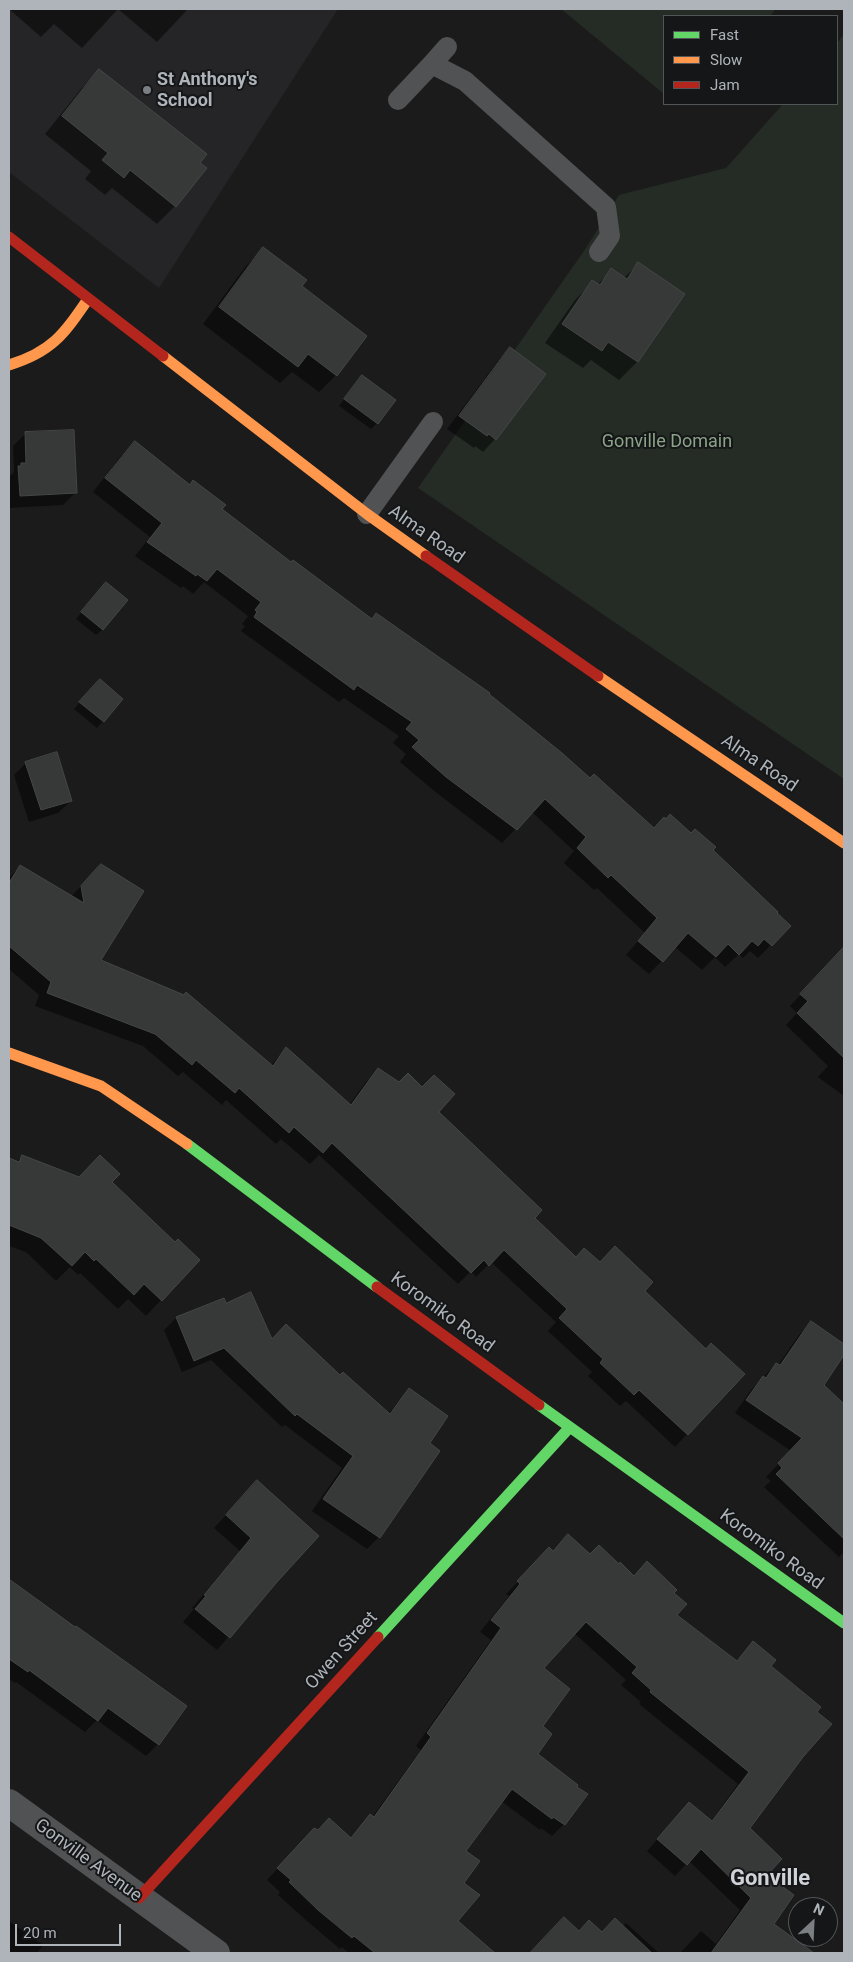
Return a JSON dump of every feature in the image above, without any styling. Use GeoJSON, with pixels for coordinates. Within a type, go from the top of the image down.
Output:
{"type":"FeatureCollection","features":[{"type":"Feature","properties":{"kind":"street","name":"Alma Road"},"geometry":{"type":"LineString","coordinates":[[9,237],[367,514],[504,612],[844,843]]}},
{"type":"Feature","properties":{"kind":"street"},"geometry":{"type":"LineString","coordinates":[[9,365],[30,360],[50,348],[65,332],[88,299]]}},
{"type":"Feature","properties":{"kind":"street","name":"Koromiko Road"},"geometry":{"type":"LineString","coordinates":[[9,1053],[101,1086],[167,1129],[430,1327],[844,1624]]}},
{"type":"Feature","properties":{"kind":"street","name":"Owen Street"},"geometry":{"type":"LineString","coordinates":[[140,1898],[570,1427]]}},
{"type":"Feature","properties":{"kind":"street","name":"Gonville Avenue"},"geometry":{"type":"LineString","coordinates":[[9,1803],[216,1953]]}},
{"type":"Feature","properties":{"kind":"lane"},"geometry":{"type":"LineString","coordinates":[[398,100],[447,48]]}},
{"type":"Feature","properties":{"kind":"lane"},"geometry":{"type":"LineString","coordinates":[[432,64],[465,81],[606,207],[610,236],[599,252]]}},
{"type":"Feature","properties":{"kind":"lane"},"geometry":{"type":"LineString","coordinates":[[367,514],[433,422]]}},
{"type":"Feature","properties":{"kind":"shaded area","name":"St Anthony's School"},"geometry":{"type":"Polygon","coordinates":[[[9,9],[338,9],[159,288],[9,172],[9,9]]]}},
{"type":"Feature","properties":{"kind":"green space"},"geometry":{"type":"Polygon","coordinates":[[[561,9],[776,9],[771,15],[663,15],[663,93],[561,9]]]}},
{"type":"Feature","properties":{"kind":"green space","name":"Gonville Domain"},"geometry":{"type":"Polygon","coordinates":[[[844,34],[844,779],[418,488],[586,248],[619,195],[726,168],[782,105],[838,105],[838,42],[844,34]]]}},
{"type":"Feature","properties":{"kind":"building"},"geometry":{"type":"Polygon","coordinates":[[[99,69],[207,154],[200,163],[207,168],[176,207],[130,170],[124,178],[102,160],[108,153],[62,116],[99,69]]]}},
{"type":"Feature","properties":{"kind":"building"},"geometry":{"type":"Polygon","coordinates":[[[263,247],[307,280],[302,286],[367,336],[337,376],[308,354],[298,367],[219,307],[263,247]]]}},
{"type":"Feature","properties":{"kind":"building"},"geometry":{"type":"Polygon","coordinates":[[[638,262],[685,294],[638,362],[608,342],[602,351],[562,324],[592,280],[600,285],[611,268],[627,279],[638,262]]]}},
{"type":"Feature","properties":{"kind":"building"},"geometry":{"type":"Polygon","coordinates":[[[510,347],[546,374],[496,440],[489,434],[487,436],[459,416],[510,347]]]}},
{"type":"Feature","properties":{"kind":"building"},"geometry":{"type":"Polygon","coordinates":[[[362,375],[396,400],[378,424],[344,399],[362,375]]]}},
{"type":"Feature","properties":{"kind":"building"},"geometry":{"type":"Polygon","coordinates":[[[74,430],[77,493],[20,496],[18,466],[21,466],[21,463],[26,463],[25,432],[74,430]]]}},
{"type":"Feature","properties":{"kind":"building"},"geometry":{"type":"Polygon","coordinates":[[[135,441],[190,485],[193,480],[226,505],[222,509],[291,562],[293,560],[372,619],[376,613],[490,693],[590,778],[594,774],[654,828],[664,817],[666,819],[670,814],[691,833],[695,829],[716,847],[713,850],[791,926],[772,946],[764,939],[758,946],[752,941],[739,955],[728,944],[716,957],[688,933],[663,962],[638,941],[657,918],[611,875],[608,878],[577,848],[586,837],[545,799],[517,830],[446,777],[412,747],[419,740],[406,729],[412,722],[357,685],[354,690],[254,617],[257,612],[255,610],[261,602],[217,569],[207,581],[197,574],[196,576],[147,542],[162,523],[105,478],[135,441]]]}},
{"type":"Feature","properties":{"kind":"building"},"geometry":{"type":"Polygon","coordinates":[[[106,582],[128,600],[103,630],[81,612],[106,582]]]}},
{"type":"Feature","properties":{"kind":"building"},"geometry":{"type":"Polygon","coordinates":[[[100,679],[123,699],[104,722],[79,702],[100,679]]]}},
{"type":"Feature","properties":{"kind":"building"},"geometry":{"type":"Polygon","coordinates":[[[57,752],[72,801],[41,810],[25,762],[57,752]]]}},
{"type":"Feature","properties":{"kind":"building"},"geometry":{"type":"Polygon","coordinates":[[[101,864],[144,891],[101,960],[184,995],[186,992],[273,1066],[286,1047],[351,1105],[378,1068],[399,1082],[408,1073],[422,1087],[434,1075],[455,1094],[439,1112],[542,1210],[535,1218],[576,1257],[584,1248],[600,1262],[615,1246],[653,1282],[645,1291],[706,1349],[711,1343],[745,1374],[688,1435],[639,1390],[634,1395],[600,1363],[603,1359],[559,1318],[567,1309],[504,1250],[489,1266],[484,1260],[471,1273],[332,1143],[323,1153],[294,1127],[289,1133],[239,1088],[235,1093],[196,1060],[192,1065],[155,1034],[47,993],[51,982],[9,946],[9,883],[20,865],[84,903],[81,886],[101,864]]]}},
{"type":"Feature","properties":{"kind":"building"},"geometry":{"type":"Polygon","coordinates":[[[844,947],[844,1058],[797,1013],[808,1001],[800,994],[844,947]]]}},
{"type":"Feature","properties":{"kind":"building"},"geometry":{"type":"Polygon","coordinates":[[[22,1155],[79,1177],[100,1155],[120,1174],[112,1182],[175,1242],[178,1239],[200,1260],[162,1301],[144,1284],[134,1295],[96,1259],[94,1261],[85,1252],[72,1266],[41,1238],[9,1225],[9,1158],[19,1162],[22,1155]]]}},
{"type":"Feature","properties":{"kind":"building"},"geometry":{"type":"Polygon","coordinates":[[[251,1292],[272,1339],[286,1324],[340,1375],[343,1372],[390,1414],[409,1388],[448,1416],[430,1443],[440,1451],[380,1538],[323,1499],[353,1456],[297,1414],[295,1416],[224,1348],[194,1361],[176,1317],[224,1298],[226,1303],[251,1292]]]}},
{"type":"Feature","properties":{"kind":"building"},"geometry":{"type":"Polygon","coordinates":[[[811,1321],[844,1344],[844,1355],[824,1385],[844,1404],[844,1539],[776,1474],[782,1468],[778,1463],[802,1438],[746,1400],[763,1376],[766,1378],[776,1363],[780,1365],[811,1321]]]}},
{"type":"Feature","properties":{"kind":"building"},"geometry":{"type":"Polygon","coordinates":[[[257,1480],[319,1536],[230,1638],[195,1609],[206,1596],[204,1595],[251,1538],[226,1515],[257,1480]]]}},
{"type":"Feature","properties":{"kind":"building"},"geometry":{"type":"Polygon","coordinates":[[[568,1534],[590,1554],[599,1545],[634,1576],[647,1561],[677,1590],[674,1593],[687,1604],[677,1615],[737,1661],[753,1641],[776,1660],[771,1666],[821,1707],[817,1712],[832,1724],[803,1757],[750,1828],[782,1859],[767,1875],[794,1895],[788,1897],[788,1904],[774,1924],[788,1934],[788,1947],[806,1947],[814,1953],[711,1953],[751,1898],[701,1849],[687,1865],[657,1839],[689,1802],[712,1821],[749,1772],[650,1692],[651,1690],[632,1673],[637,1667],[586,1622],[544,1668],[570,1689],[543,1726],[552,1734],[538,1754],[588,1794],[565,1825],[553,1817],[552,1819],[512,1789],[466,1851],[480,1861],[464,1883],[480,1895],[458,1921],[495,1953],[375,1953],[354,1936],[352,1938],[318,1910],[289,1882],[291,1880],[277,1868],[314,1828],[318,1830],[329,1818],[351,1838],[370,1814],[374,1817],[431,1737],[427,1733],[501,1628],[491,1620],[520,1584],[517,1581],[549,1547],[553,1551],[568,1534]]]}},
{"type":"Feature","properties":{"kind":"building"},"geometry":{"type":"Polygon","coordinates":[[[9,1579],[187,1706],[159,1745],[108,1708],[98,1721],[29,1670],[28,1672],[9,1659],[9,1579]]]}},
{"type":"Feature","properties":{"kind":"building"},"geometry":{"type":"Polygon","coordinates":[[[564,1917],[579,1931],[589,1920],[602,1932],[615,1918],[652,1953],[530,1953],[564,1917]]]}},
{"type":"Feature","properties":{"kind":"traffic: fast"},"geometry":{"type":"LineString","coordinates":[[187,1144],[377,1287]]}},
{"type":"Feature","properties":{"kind":"traffic: fast"},"geometry":{"type":"LineString","coordinates":[[539,1405],[844,1623]]}},
{"type":"Feature","properties":{"kind":"traffic: fast"},"geometry":{"type":"LineString","coordinates":[[378,1637],[570,1427]]}},
{"type":"Feature","properties":{"kind":"traffic: slow"},"geometry":{"type":"LineString","coordinates":[[9,365],[24,360],[47,348],[64,332],[88,299]]}},
{"type":"Feature","properties":{"kind":"traffic: slow"},"geometry":{"type":"LineString","coordinates":[[163,356],[367,514],[426,556]]}},
{"type":"Feature","properties":{"kind":"traffic: slow"},"geometry":{"type":"LineString","coordinates":[[598,676],[844,843]]}},
{"type":"Feature","properties":{"kind":"traffic: slow"},"geometry":{"type":"LineString","coordinates":[[9,1053],[101,1086],[187,1144]]}},
{"type":"Feature","properties":{"kind":"traffic: jam"},"geometry":{"type":"LineString","coordinates":[[9,237],[163,356]]}},
{"type":"Feature","properties":{"kind":"traffic: jam"},"geometry":{"type":"LineString","coordinates":[[426,556],[598,676]]}},
{"type":"Feature","properties":{"kind":"traffic: jam"},"geometry":{"type":"LineString","coordinates":[[377,1287],[539,1405]]}},
{"type":"Feature","properties":{"kind":"traffic: jam"},"geometry":{"type":"LineString","coordinates":[[139,1898],[378,1637]]}},
{"type":"Feature","properties":{"kind":"place","name":"St Anthony's School"},"geometry":{"type":"Point","coordinates":[147,90]}},
{"type":"Feature","properties":{"kind":"district","name":"Gonville"},"geometry":{"type":"Point","coordinates":[770,1879]}}]}
